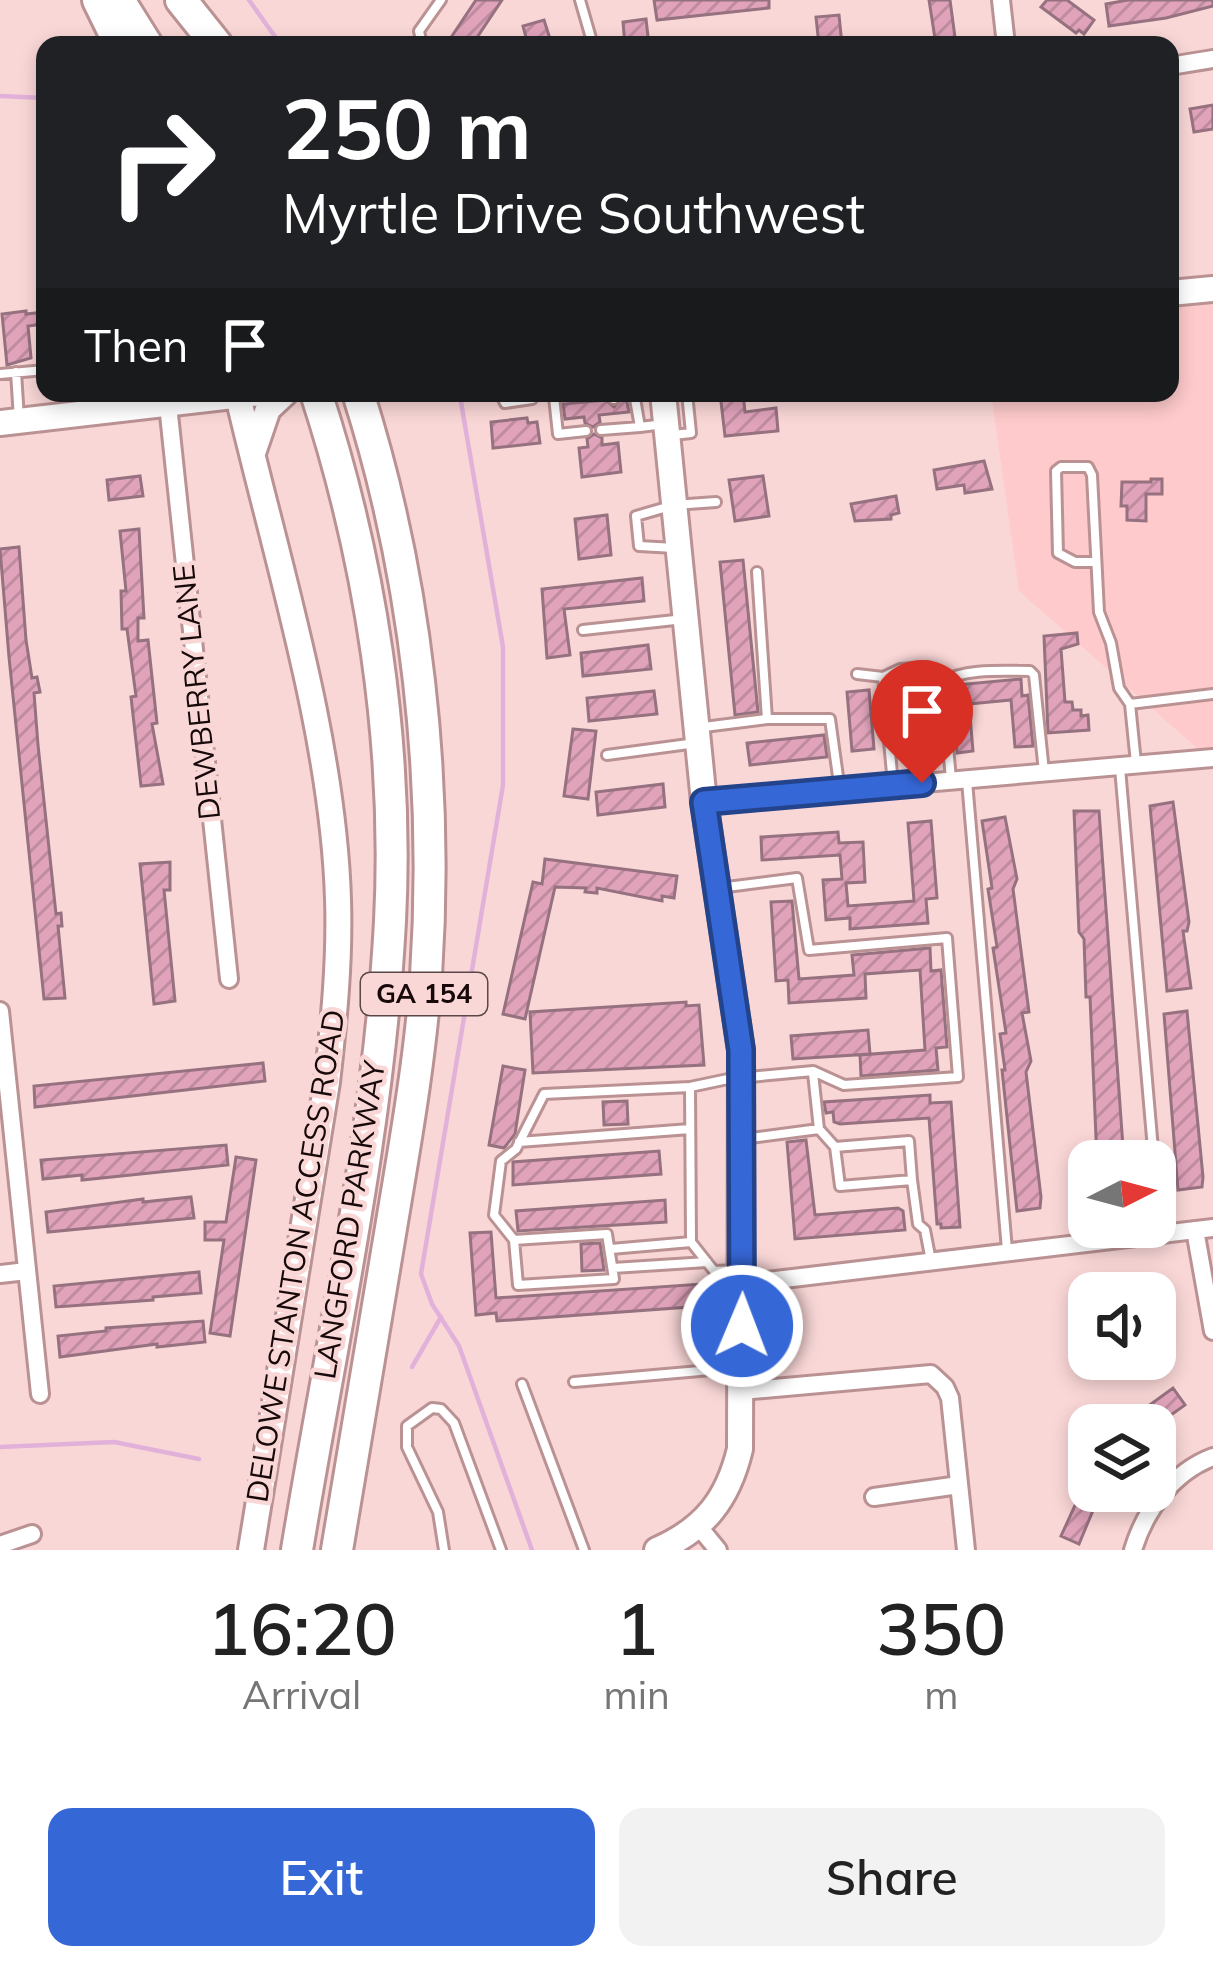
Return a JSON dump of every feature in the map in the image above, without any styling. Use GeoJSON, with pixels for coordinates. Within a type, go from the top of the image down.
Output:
{"type":"FeatureCollection","features":[{"type":"Feature","properties":{"kind":"highway"},"geometry":{"type":"LineString","coordinates":[[98,0],[116,36]]}},
{"type":"Feature","properties":{"kind":"highway"},"geometry":{"type":"LineString","coordinates":[[119,0],[141,36]]}},
{"type":"Feature","properties":{"kind":"highway"},"geometry":{"type":"LineString","coordinates":[[168,0],[191,36]]}},
{"type":"Feature","properties":{"kind":"highway"},"geometry":{"type":"LineString","coordinates":[[181,0],[210,36]]}},
{"type":"Feature","properties":{"kind":"highway","name":"LANGFORD PARKWAY"},"geometry":{"type":"LineString","coordinates":[[297,1550],[378,1047],[392,842],[376,645],[319,402]]}},
{"type":"Feature","properties":{"kind":"highway","name":"LANGFORD PARKWAY"},"geometry":{"type":"LineString","coordinates":[[337,1550],[411,1105],[425,978],[430,865],[417,665],[396,542],[361,402]]}},
{"type":"Feature","properties":{"kind":"street"},"geometry":{"type":"LineString","coordinates":[[1001,0],[1005,36]]}},
{"type":"Feature","properties":{"kind":"street"},"geometry":{"type":"LineString","coordinates":[[1179,65],[1213,59]]}},
{"type":"Feature","properties":{"kind":"street"},"geometry":{"type":"LineString","coordinates":[[1179,292],[1213,290]]}},
{"type":"Feature","properties":{"kind":"street","name":"DEWBERRY LANE"},"geometry":{"type":"LineString","coordinates":[[167,402],[229,980]]}},
{"type":"Feature","properties":{"kind":"street","name":"DELOWE STANTON ACCESS ROAD"},"geometry":{"type":"LineString","coordinates":[[247,402],[253,455],[319,742],[338,898],[335,1011],[327,1082],[251,1550]]}},
{"type":"Feature","properties":{"kind":"street"},"geometry":{"type":"LineString","coordinates":[[253,455],[268,409],[275,402]]}},
{"type":"Feature","properties":{"kind":"street"},"geometry":{"type":"LineString","coordinates":[[657,1550],[699,1527],[716,1509],[732,1481],[740,1449],[743,1138],[734,990],[704,802],[674,506],[658,428],[662,402]]}},
{"type":"Feature","properties":{"kind":"street"},"geometry":{"type":"LineString","coordinates":[[10,422],[61,405],[102,403]]}},
{"type":"Feature","properties":{"kind":"street"},"geometry":{"type":"LineString","coordinates":[[704,802],[1213,758]]}},
{"type":"Feature","properties":{"kind":"street"},"geometry":{"type":"LineString","coordinates":[[0,1011],[40,1394]]}},
{"type":"Feature","properties":{"kind":"street"},"geometry":{"type":"LineString","coordinates":[[1204,1229],[1213,1331]]}},
{"type":"Feature","properties":{"kind":"street"},"geometry":{"type":"LineString","coordinates":[[742,1277],[1068,1245]]}},
{"type":"Feature","properties":{"kind":"street"},"geometry":{"type":"LineString","coordinates":[[0,1274],[27,1271]]}},
{"type":"Feature","properties":{"kind":"street"},"geometry":{"type":"LineString","coordinates":[[741,1379],[931,1374],[950,1398],[967,1550]]}},
{"type":"Feature","properties":{"kind":"street"},"geometry":{"type":"LineString","coordinates":[[1133,1550],[1140,1528],[1165,1490],[1213,1457]]}},
{"type":"Feature","properties":{"kind":"street"},"geometry":{"type":"LineString","coordinates":[[874,1497],[959,1486]]}},
{"type":"Feature","properties":{"kind":"street"},"geometry":{"type":"LineString","coordinates":[[699,1527],[718,1550]]}},
{"type":"Feature","properties":{"kind":"street"},"geometry":{"type":"LineString","coordinates":[[0,1545],[32,1534]]}},
{"type":"Feature","properties":{"kind":"lane"},"geometry":{"type":"LineString","coordinates":[[420,36],[441,0]]}},
{"type":"Feature","properties":{"kind":"lane"},"geometry":{"type":"LineString","coordinates":[[580,0],[590,36]]}},
{"type":"Feature","properties":{"kind":"lane"},"geometry":{"type":"LineString","coordinates":[[0,374],[36,371]]}},
{"type":"Feature","properties":{"kind":"lane"},"geometry":{"type":"LineString","coordinates":[[10,422],[16,373]]}},
{"type":"Feature","properties":{"kind":"lane"},"geometry":{"type":"LineString","coordinates":[[555,402],[558,434],[582,432],[577,418]]}},
{"type":"Feature","properties":{"kind":"lane"},"geometry":{"type":"LineString","coordinates":[[640,402],[658,428]]}},
{"type":"Feature","properties":{"kind":"lane"},"geometry":{"type":"LineString","coordinates":[[601,430],[658,428],[691,433],[688,402]]}},
{"type":"Feature","properties":{"kind":"lane"},"geometry":{"type":"LineString","coordinates":[[616,413],[618,428]]}},
{"type":"Feature","properties":{"kind":"lane"},"geometry":{"type":"LineString","coordinates":[[1096,562],[1075,562],[1058,553],[1056,471],[1060,466],[1088,467],[1092,475],[1099,612],[1112,643],[1119,688],[1130,704],[1128,765],[1153,1140]]}},
{"type":"Feature","properties":{"kind":"lane"},"geometry":{"type":"LineString","coordinates":[[678,548],[639,546],[635,516],[716,502]]}},
{"type":"Feature","properties":{"kind":"lane"},"geometry":{"type":"LineString","coordinates":[[757,572],[767,718]]}},
{"type":"Feature","properties":{"kind":"lane"},"geometry":{"type":"LineString","coordinates":[[583,630],[685,619]]}},
{"type":"Feature","properties":{"kind":"lane"},"geometry":{"type":"LineString","coordinates":[[856,674],[883,676],[928,667]]}},
{"type":"Feature","properties":{"kind":"lane"},"geometry":{"type":"LineString","coordinates":[[1007,1252],[959,780],[942,682],[949,676],[1030,671],[1044,773]]}},
{"type":"Feature","properties":{"kind":"lane"},"geometry":{"type":"LineString","coordinates":[[883,676],[893,786]]}},
{"type":"Feature","properties":{"kind":"lane"},"geometry":{"type":"LineString","coordinates":[[1130,704],[1213,694]]}},
{"type":"Feature","properties":{"kind":"lane"},"geometry":{"type":"LineString","coordinates":[[607,755],[767,718],[830,719],[840,790]]}},
{"type":"Feature","properties":{"kind":"lane"},"geometry":{"type":"LineString","coordinates":[[514,1240],[607,1234],[614,1280],[518,1285],[514,1240],[494,1215],[501,1161],[516,1149],[544,1094],[690,1087],[813,1071],[844,1085],[958,1077],[947,938],[808,950],[797,878],[718,888]]}},
{"type":"Feature","properties":{"kind":"lane"},"geometry":{"type":"LineString","coordinates":[[813,1071],[819,1129],[835,1147],[839,1186],[912,1180]]}},
{"type":"Feature","properties":{"kind":"lane"},"geometry":{"type":"LineString","coordinates":[[690,1087],[691,1241],[714,1271],[742,1277]]}},
{"type":"Feature","properties":{"kind":"lane"},"geometry":{"type":"LineString","coordinates":[[518,1142],[691,1129]]}},
{"type":"Feature","properties":{"kind":"lane"},"geometry":{"type":"LineString","coordinates":[[743,1138],[819,1129]]}},
{"type":"Feature","properties":{"kind":"lane"},"geometry":{"type":"LineString","coordinates":[[835,1147],[909,1142],[918,1225],[925,1230],[931,1261]]}},
{"type":"Feature","properties":{"kind":"lane"},"geometry":{"type":"LineString","coordinates":[[611,1249],[691,1241]]}},
{"type":"Feature","properties":{"kind":"lane"},"geometry":{"type":"LineString","coordinates":[[613,1268],[706,1262]]}},
{"type":"Feature","properties":{"kind":"lane"},"geometry":{"type":"LineString","coordinates":[[574,1382],[741,1379]]}},
{"type":"Feature","properties":{"kind":"lane"},"geometry":{"type":"LineString","coordinates":[[522,1384],[584,1550]]}},
{"type":"Feature","properties":{"kind":"lane"},"geometry":{"type":"LineString","coordinates":[[444,1550],[438,1512],[406,1447],[407,1426],[432,1408],[441,1409],[454,1423],[501,1550]]}},
{"type":"Feature","properties":{"kind":"shaded area"},"geometry":{"type":"Polygon","coordinates":[[[1213,294],[1213,755],[1206,756],[1019,591],[992,402],[1179,402],[1179,296],[1213,294]]]}},
{"type":"Feature","properties":{"kind":"building"},"geometry":{"type":"Polygon","coordinates":[[[476,0],[502,0],[478,36],[452,36],[476,0]]]}},
{"type":"Feature","properties":{"kind":"building"},"geometry":{"type":"Polygon","coordinates":[[[654,0],[769,0],[769,8],[657,20],[654,0]]]}},
{"type":"Feature","properties":{"kind":"building"},"geometry":{"type":"Polygon","coordinates":[[[929,0],[950,0],[955,36],[935,36],[929,0]]]}},
{"type":"Feature","properties":{"kind":"building"},"geometry":{"type":"Polygon","coordinates":[[[1047,0],[1067,0],[1094,20],[1084,34],[1076,33],[1041,7],[1047,0]]]}},
{"type":"Feature","properties":{"kind":"building"},"geometry":{"type":"Polygon","coordinates":[[[1213,0],[1213,6],[1109,26],[1106,4],[1213,0]]]}},
{"type":"Feature","properties":{"kind":"building"},"geometry":{"type":"Polygon","coordinates":[[[839,15],[841,36],[818,36],[816,17],[839,15]]]}},
{"type":"Feature","properties":{"kind":"building"},"geometry":{"type":"Polygon","coordinates":[[[646,19],[648,36],[624,36],[623,22],[646,19]]]}},
{"type":"Feature","properties":{"kind":"building"},"geometry":{"type":"Polygon","coordinates":[[[544,20],[549,36],[526,36],[523,26],[544,20]]]}},
{"type":"Feature","properties":{"kind":"building"},"geometry":{"type":"Polygon","coordinates":[[[1213,105],[1213,129],[1194,132],[1190,109],[1213,105]]]}},
{"type":"Feature","properties":{"kind":"building"},"geometry":{"type":"Polygon","coordinates":[[[36,313],[36,325],[28,326],[31,358],[7,365],[2,314],[36,313]]]}},
{"type":"Feature","properties":{"kind":"building"},"geometry":{"type":"Polygon","coordinates":[[[608,402],[614,407],[627,402],[629,412],[599,415],[600,422],[593,427],[584,417],[565,419],[563,404],[608,402]]]}},
{"type":"Feature","properties":{"kind":"building"},"geometry":{"type":"Polygon","coordinates":[[[721,402],[744,402],[745,412],[776,408],[778,431],[725,436],[721,402]]]}},
{"type":"Feature","properties":{"kind":"building"},"geometry":{"type":"Polygon","coordinates":[[[527,418],[528,423],[537,422],[540,443],[493,448],[491,422],[527,418]]]}},
{"type":"Feature","properties":{"kind":"building"},"geometry":{"type":"Polygon","coordinates":[[[594,434],[602,438],[602,445],[618,443],[621,472],[582,477],[579,448],[588,447],[587,439],[594,434]]]}},
{"type":"Feature","properties":{"kind":"building"},"geometry":{"type":"Polygon","coordinates":[[[984,461],[992,489],[965,493],[964,485],[937,489],[934,470],[984,461]]]}},
{"type":"Feature","properties":{"kind":"building"},"geometry":{"type":"Polygon","coordinates":[[[140,476],[143,496],[109,500],[107,480],[140,476]]]}},
{"type":"Feature","properties":{"kind":"building"},"geometry":{"type":"Polygon","coordinates":[[[763,476],[769,516],[735,521],[729,480],[763,476]]]}},
{"type":"Feature","properties":{"kind":"building"},"geometry":{"type":"Polygon","coordinates":[[[1162,479],[1162,494],[1146,494],[1146,521],[1127,520],[1127,506],[1121,506],[1122,482],[1162,479]]]}},
{"type":"Feature","properties":{"kind":"building"},"geometry":{"type":"Polygon","coordinates":[[[896,496],[899,513],[891,519],[855,521],[851,504],[896,496]]]}},
{"type":"Feature","properties":{"kind":"building"},"geometry":{"type":"Polygon","coordinates":[[[607,515],[611,555],[579,559],[575,519],[607,515]]]}},
{"type":"Feature","properties":{"kind":"building"},"geometry":{"type":"Polygon","coordinates":[[[139,529],[144,618],[138,618],[138,641],[148,640],[157,723],[152,724],[163,784],[141,786],[131,697],[136,696],[127,629],[122,629],[121,591],[126,591],[120,531],[139,529]]]}},
{"type":"Feature","properties":{"kind":"building"},"geometry":{"type":"Polygon","coordinates":[[[19,547],[26,640],[32,678],[37,677],[40,692],[34,693],[38,745],[56,914],[61,913],[62,926],[58,926],[65,998],[44,999],[9,657],[0,549],[19,547]]]}},
{"type":"Feature","properties":{"kind":"building"},"geometry":{"type":"Polygon","coordinates":[[[743,560],[758,712],[735,715],[720,562],[743,560]]]}},
{"type":"Feature","properties":{"kind":"building"},"geometry":{"type":"Polygon","coordinates":[[[642,578],[644,601],[564,609],[570,655],[547,658],[542,589],[642,578]]]}},
{"type":"Feature","properties":{"kind":"building"},"geometry":{"type":"Polygon","coordinates":[[[1077,633],[1078,644],[1061,649],[1065,702],[1072,702],[1081,716],[1088,715],[1089,730],[1048,733],[1044,636],[1077,633]]]}},
{"type":"Feature","properties":{"kind":"building"},"geometry":{"type":"Polygon","coordinates":[[[648,645],[651,669],[583,676],[581,653],[648,645]]]}},
{"type":"Feature","properties":{"kind":"building"},"geometry":{"type":"Polygon","coordinates":[[[1021,679],[1022,696],[1028,695],[1033,746],[1015,747],[1011,700],[969,704],[973,751],[957,753],[955,685],[1021,679]]]}},
{"type":"Feature","properties":{"kind":"building"},"geometry":{"type":"Polygon","coordinates":[[[921,685],[926,744],[905,745],[901,687],[921,685]]]}},
{"type":"Feature","properties":{"kind":"building"},"geometry":{"type":"Polygon","coordinates":[[[869,690],[874,749],[852,751],[847,692],[869,690]]]}},
{"type":"Feature","properties":{"kind":"building"},"geometry":{"type":"Polygon","coordinates":[[[654,691],[657,714],[589,721],[587,698],[654,691]]]}},
{"type":"Feature","properties":{"kind":"building"},"geometry":{"type":"Polygon","coordinates":[[[573,729],[596,731],[588,799],[564,796],[573,729]]]}},
{"type":"Feature","properties":{"kind":"building"},"geometry":{"type":"Polygon","coordinates":[[[824,735],[827,757],[750,765],[747,743],[824,735]]]}},
{"type":"Feature","properties":{"kind":"building"},"geometry":{"type":"Polygon","coordinates":[[[663,784],[665,807],[598,815],[596,792],[663,784]]]}},
{"type":"Feature","properties":{"kind":"building"},"geometry":{"type":"Polygon","coordinates":[[[1173,802],[1189,922],[1183,931],[1191,988],[1167,991],[1150,806],[1173,802]]]}},
{"type":"Feature","properties":{"kind":"building"},"geometry":{"type":"Polygon","coordinates":[[[1074,811],[1099,811],[1122,1140],[1096,1140],[1090,997],[1086,997],[1084,939],[1079,932],[1074,811]]]}},
{"type":"Feature","properties":{"kind":"building"},"geometry":{"type":"Polygon","coordinates":[[[1005,817],[1017,879],[1013,889],[1029,1012],[1022,1013],[1031,1061],[1026,1072],[1041,1197],[1040,1208],[1017,1211],[1002,1070],[1000,1034],[1006,1033],[982,821],[1005,817]]]}},
{"type":"Feature","properties":{"kind":"building"},"geometry":{"type":"Polygon","coordinates":[[[931,821],[937,898],[926,899],[928,923],[850,929],[850,918],[826,920],[823,880],[842,879],[840,855],[762,860],[761,837],[838,832],[839,843],[863,842],[865,882],[846,883],[848,906],[914,901],[908,823],[931,821]]]}},
{"type":"Feature","properties":{"kind":"building"},"geometry":{"type":"Polygon","coordinates":[[[545,859],[677,876],[674,898],[662,896],[662,901],[597,888],[597,893],[555,887],[525,1019],[503,1014],[533,882],[542,884],[545,859]]]}},
{"type":"Feature","properties":{"kind":"building"},"geometry":{"type":"Polygon","coordinates":[[[170,862],[170,890],[164,890],[175,1001],[154,1004],[140,864],[170,862]]]}},
{"type":"Feature","properties":{"kind":"building"},"geometry":{"type":"Polygon","coordinates":[[[792,901],[799,979],[854,975],[852,955],[930,948],[931,971],[941,970],[947,1047],[936,1048],[938,1070],[861,1076],[860,1055],[925,1050],[920,970],[865,974],[866,998],[789,1003],[788,980],[776,981],[771,902],[792,901]]]}},
{"type":"Feature","properties":{"kind":"building"},"geometry":{"type":"Polygon","coordinates":[[[686,1002],[686,1006],[699,1005],[704,1065],[533,1073],[530,1012],[686,1002]]]}},
{"type":"Feature","properties":{"kind":"building"},"geometry":{"type":"Polygon","coordinates":[[[1187,1011],[1202,1187],[1178,1190],[1164,1014],[1187,1011]]]}},
{"type":"Feature","properties":{"kind":"building"},"geometry":{"type":"Polygon","coordinates":[[[868,1030],[870,1054],[793,1059],[791,1036],[868,1030]]]}},
{"type":"Feature","properties":{"kind":"building"},"geometry":{"type":"Polygon","coordinates":[[[263,1063],[265,1081],[35,1107],[34,1086],[263,1063]]]}},
{"type":"Feature","properties":{"kind":"building"},"geometry":{"type":"Polygon","coordinates":[[[503,1066],[525,1070],[515,1134],[504,1148],[489,1145],[503,1066]]]}},
{"type":"Feature","properties":{"kind":"building"},"geometry":{"type":"Polygon","coordinates":[[[930,1095],[930,1103],[951,1102],[960,1227],[937,1224],[929,1118],[840,1124],[834,1122],[833,1112],[826,1113],[824,1102],[930,1095]]]}},
{"type":"Feature","properties":{"kind":"building"},"geometry":{"type":"Polygon","coordinates":[[[627,1101],[628,1124],[604,1125],[603,1102],[627,1101]]]}},
{"type":"Feature","properties":{"kind":"building"},"geometry":{"type":"Polygon","coordinates":[[[806,1140],[815,1215],[898,1208],[903,1211],[905,1230],[795,1239],[787,1142],[806,1140]]]}},
{"type":"Feature","properties":{"kind":"building"},"geometry":{"type":"Polygon","coordinates":[[[226,1145],[228,1165],[82,1180],[82,1175],[43,1179],[41,1160],[226,1145]]]}},
{"type":"Feature","properties":{"kind":"building"},"geometry":{"type":"Polygon","coordinates":[[[659,1151],[661,1174],[513,1185],[513,1162],[659,1151]]]}},
{"type":"Feature","properties":{"kind":"building"},"geometry":{"type":"Polygon","coordinates":[[[236,1157],[256,1160],[230,1336],[210,1333],[224,1240],[205,1240],[205,1222],[226,1222],[236,1157]]]}},
{"type":"Feature","properties":{"kind":"building"},"geometry":{"type":"Polygon","coordinates":[[[191,1197],[194,1218],[48,1232],[46,1212],[191,1197]]]}},
{"type":"Feature","properties":{"kind":"building"},"geometry":{"type":"Polygon","coordinates":[[[665,1200],[666,1222],[518,1231],[516,1211],[665,1200]]]}},
{"type":"Feature","properties":{"kind":"building"},"geometry":{"type":"Polygon","coordinates":[[[491,1232],[496,1298],[702,1284],[703,1306],[497,1321],[496,1313],[476,1315],[470,1233],[491,1232]]]}},
{"type":"Feature","properties":{"kind":"building"},"geometry":{"type":"Polygon","coordinates":[[[600,1243],[604,1270],[582,1271],[581,1244],[600,1243]]]}},
{"type":"Feature","properties":{"kind":"building"},"geometry":{"type":"Polygon","coordinates":[[[199,1272],[201,1293],[56,1307],[54,1286],[199,1272]]]}},
{"type":"Feature","properties":{"kind":"building"},"geometry":{"type":"Polygon","coordinates":[[[203,1321],[205,1342],[60,1357],[58,1336],[203,1321]]]}},
{"type":"Feature","properties":{"kind":"building"},"geometry":{"type":"Polygon","coordinates":[[[1173,1388],[1185,1405],[1176,1411],[1176,1404],[1151,1404],[1173,1388]]]}},
{"type":"Feature","properties":{"kind":"building"},"geometry":{"type":"Polygon","coordinates":[[[1072,1512],[1092,1512],[1079,1544],[1061,1536],[1072,1512]]]}},
{"type":"Feature","properties":{"kind":"waterway"},"geometry":{"type":"LineString","coordinates":[[249,0],[275,36]]}},
{"type":"Feature","properties":{"kind":"waterway"},"geometry":{"type":"LineString","coordinates":[[0,96],[36,98]]}},
{"type":"Feature","properties":{"kind":"waterway"},"geometry":{"type":"LineString","coordinates":[[461,402],[503,647],[503,785],[421,1274],[432,1304],[459,1346],[532,1550]]}},
{"type":"Feature","properties":{"kind":"waterway"},"geometry":{"type":"LineString","coordinates":[[412,1367],[441,1317]]}},
{"type":"Feature","properties":{"kind":"waterway"},"geometry":{"type":"LineString","coordinates":[[0,1447],[114,1442],[199,1459]]}},
{"type":"Feature","properties":{"kind":"route"},"geometry":{"type":"LineString","coordinates":[[742,1326],[741,1050],[704,802],[922,783]]}}]}
